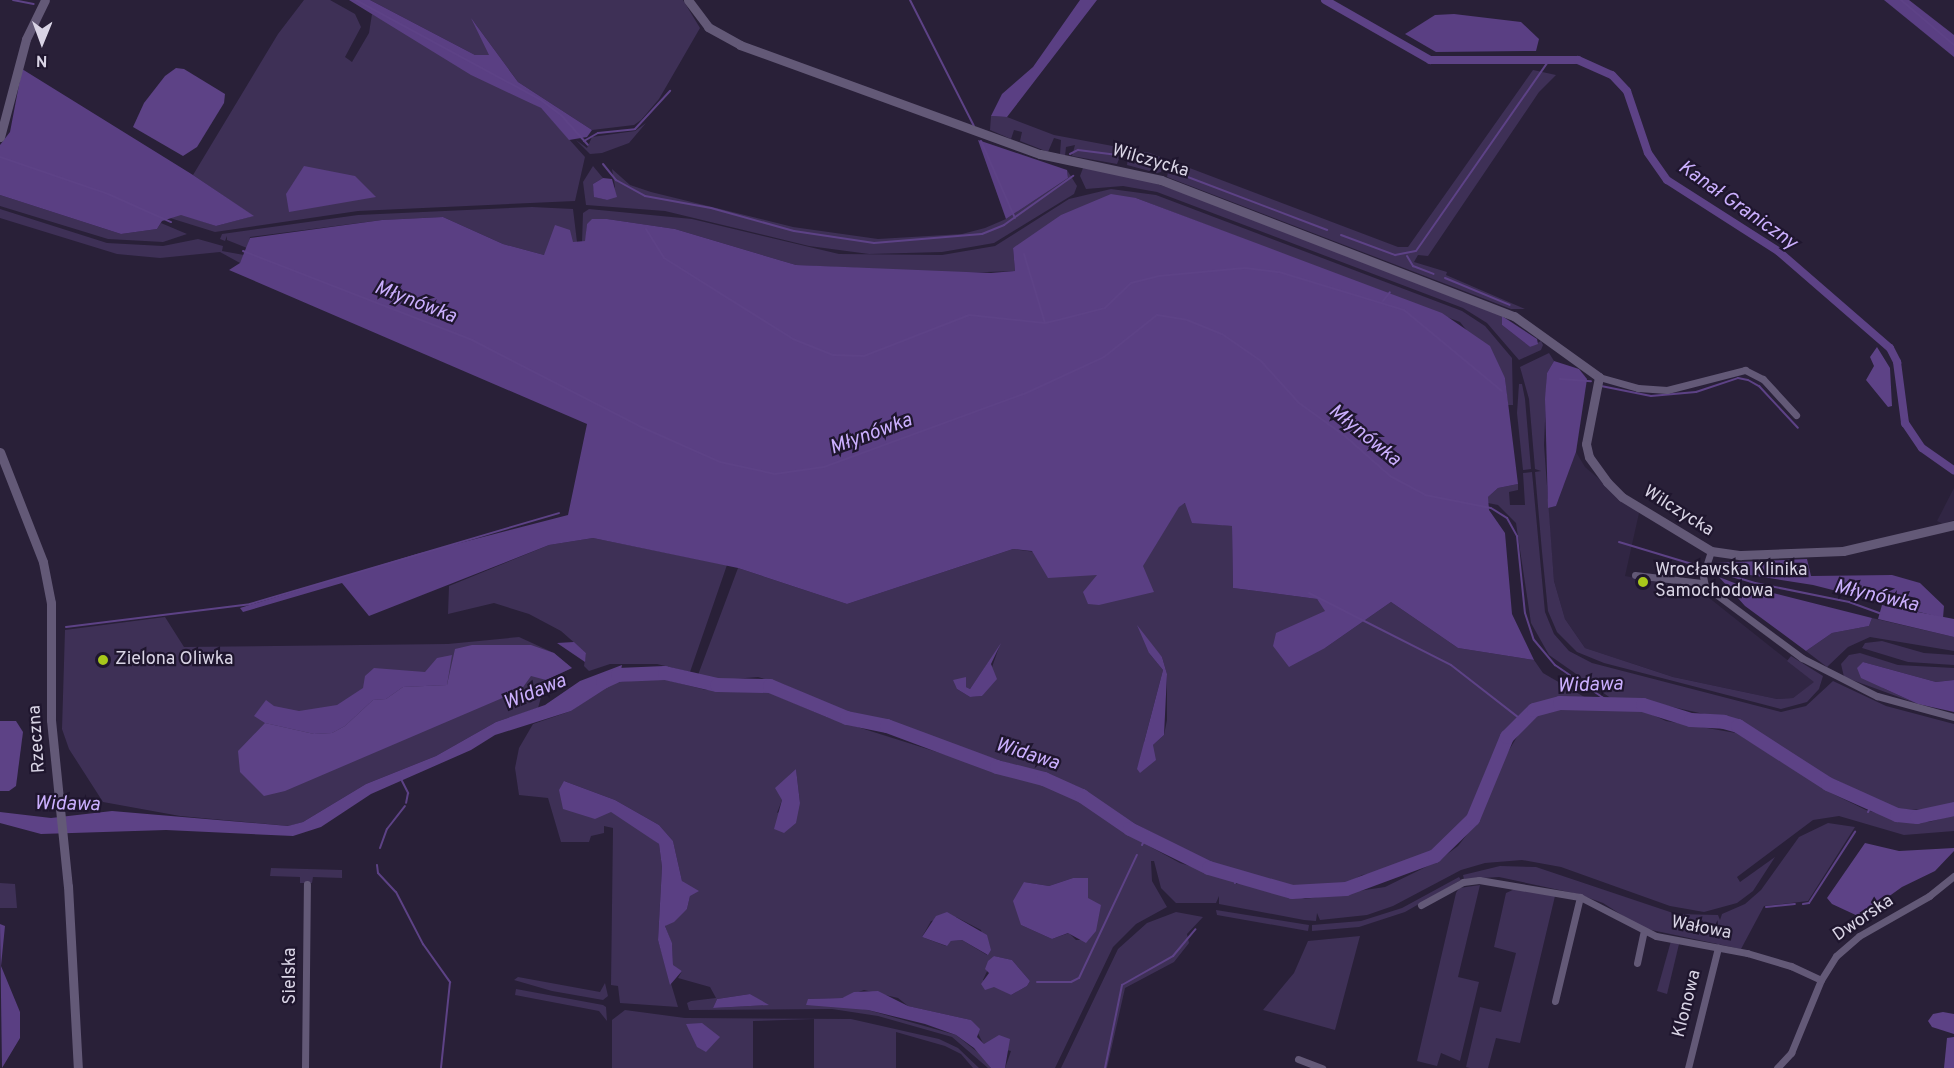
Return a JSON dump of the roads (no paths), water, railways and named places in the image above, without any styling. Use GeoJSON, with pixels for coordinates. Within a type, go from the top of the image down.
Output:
{"type":"FeatureCollection","features":[{"type":"Feature","properties":{"kind":"street"},"geometry":{"type":"LineString","coordinates":[[0,137],[26,39],[45,0]]}},
{"type":"Feature","properties":{"kind":"street","name":"Wilczycka"},"geometry":{"type":"LineString","coordinates":[[688,0],[708,27],[740,45],[1040,154],[1161,180],[1471,296],[1532,327],[1599,377],[1638,388],[1667,390],[1746,370],[1763,379],[1796,415]]}},
{"type":"Feature","properties":{"kind":"street","name":"Wilczycka"},"geometry":{"type":"LineString","coordinates":[[1599,377],[1586,431],[1589,457],[1597,470],[1622,497],[1709,556],[1703,580]]}},
{"type":"Feature","properties":{"kind":"street","name":"Rzeczna"},"geometry":{"type":"LineString","coordinates":[[0,452],[31,530],[49,593],[53,639],[51,720],[65,851],[78,1068]]}},
{"type":"Feature","properties":{"kind":"street"},"geometry":{"type":"LineString","coordinates":[[1709,556],[1843,551],[1954,525]]}},
{"type":"Feature","properties":{"kind":"street"},"geometry":{"type":"LineString","coordinates":[[1635,575],[1703,580],[1737,612],[1831,675],[1884,699],[1954,717]]}},
{"type":"Feature","properties":{"kind":"street","name":"Dworska"},"geometry":{"type":"LineString","coordinates":[[1777,1068],[1791,1053],[1821,980],[1847,944],[1929,896],[1954,876]]}},
{"type":"Feature","properties":{"kind":"street","name":"Wałowa"},"geometry":{"type":"LineString","coordinates":[[1421,905],[1463,882],[1479,880],[1580,897],[1644,931],[1791,966],[1821,980]]}},
{"type":"Feature","properties":{"kind":"street","name":"Sielska"},"geometry":{"type":"LineString","coordinates":[[305,1068],[307,884]]}},
{"type":"Feature","properties":{"kind":"street"},"geometry":{"type":"LineString","coordinates":[[1555,1001],[1580,897]]}},
{"type":"Feature","properties":{"kind":"street"},"geometry":{"type":"LineString","coordinates":[[1637,963],[1644,931]]}},
{"type":"Feature","properties":{"kind":"street","name":"Klonowa"},"geometry":{"type":"LineString","coordinates":[[1688,1068],[1718,948]]}},
{"type":"Feature","properties":{"kind":"street"},"geometry":{"type":"LineString","coordinates":[[1298,1059],[1322,1068]]}},
{"type":"Feature","properties":{"kind":"waterway"},"geometry":{"type":"LineString","coordinates":[[13,0],[34,4]]}},
{"type":"Feature","properties":{"kind":"waterway"},"geometry":{"type":"LineString","coordinates":[[356,0],[541,100],[561,115],[588,145]]}},
{"type":"Feature","properties":{"kind":"waterway"},"geometry":{"type":"LineString","coordinates":[[910,0],[974,126]]}},
{"type":"Feature","properties":{"kind":"waterway","name":"Kanał Graniczny"},"geometry":{"type":"LineString","coordinates":[[1325,0],[1430,60],[1578,60],[1612,75],[1627,91],[1648,153],[1667,180],[1778,251],[1890,348],[1897,362],[1905,423],[1922,448],[1954,470]]}},
{"type":"Feature","properties":{"kind":"waterway"},"geometry":{"type":"LineString","coordinates":[[1901,0],[1954,45]]}},
{"type":"Feature","properties":{"kind":"waterway"},"geometry":{"type":"LineString","coordinates":[[1341,235],[1395,255],[1416,251],[1549,60]]}},
{"type":"Feature","properties":{"kind":"waterway"},"geometry":{"type":"LineString","coordinates":[[584,141],[598,133],[635,129],[670,91]]}},
{"type":"Feature","properties":{"kind":"waterway"},"geometry":{"type":"LineString","coordinates":[[981,141],[1015,218]]}},
{"type":"Feature","properties":{"kind":"waterway"},"geometry":{"type":"LineString","coordinates":[[1070,154],[1078,150],[1118,155]]}},
{"type":"Feature","properties":{"kind":"waterway","name":"Młynówka"},"geometry":{"type":"LineString","coordinates":[[0,157],[108,194],[171,222]]}},
{"type":"Feature","properties":{"kind":"waterway"},"geometry":{"type":"LineString","coordinates":[[1132,159],[1159,166]]}},
{"type":"Feature","properties":{"kind":"waterway"},"geometry":{"type":"LineString","coordinates":[[603,164],[616,180],[645,196],[711,208],[794,231],[874,243],[982,234],[1004,225],[1073,176]]}},
{"type":"Feature","properties":{"kind":"waterway"},"geometry":{"type":"LineString","coordinates":[[1172,171],[1327,230]]}},
{"type":"Feature","properties":{"kind":"waterway"},"geometry":{"type":"LineString","coordinates":[[646,229],[664,258],[793,339],[833,355],[864,356],[969,315],[1045,323],[1105,308],[1131,283],[1159,276],[1245,268],[1279,272],[1404,310],[1502,391]]}},
{"type":"Feature","properties":{"kind":"waterway","name":"Młynówka"},"geometry":{"type":"LineString","coordinates":[[243,251],[472,340],[639,426],[720,462],[775,474],[824,467],[1024,394],[1104,357],[1157,315],[1187,320],[1222,334],[1261,361],[1299,403],[1345,436],[1390,476],[1425,495],[1491,508],[1507,518],[1517,536],[1525,613],[1534,640],[1555,665],[1611,703]]}},
{"type":"Feature","properties":{"kind":"waterway"},"geometry":{"type":"LineString","coordinates":[[1024,254],[1045,323]]}},
{"type":"Feature","properties":{"kind":"waterway"},"geometry":{"type":"LineString","coordinates":[[1407,256],[1413,266],[1434,274]]}},
{"type":"Feature","properties":{"kind":"waterway"},"geometry":{"type":"LineString","coordinates":[[1445,278],[1510,305]]}},
{"type":"Feature","properties":{"kind":"waterway"},"geometry":{"type":"LineString","coordinates":[[1383,301],[1390,292]]}},
{"type":"Feature","properties":{"kind":"waterway"},"geometry":{"type":"LineString","coordinates":[[1601,386],[1651,396],[1696,392],[1738,378],[1748,380],[1759,386],[1798,428]]}},
{"type":"Feature","properties":{"kind":"waterway"},"geometry":{"type":"LineString","coordinates":[[1560,379],[1591,381]]}},
{"type":"Feature","properties":{"kind":"waterway"},"geometry":{"type":"LineString","coordinates":[[66,627],[250,604],[559,513]]}},
{"type":"Feature","properties":{"kind":"waterway","name":"Młynówka"},"geometry":{"type":"LineString","coordinates":[[1619,542],[1755,583],[1849,602],[1882,614]]}},
{"type":"Feature","properties":{"kind":"waterway"},"geometry":{"type":"LineString","coordinates":[[1309,593],[1451,665],[1523,721]]}},
{"type":"Feature","properties":{"kind":"waterway","name":"Widawa"},"geometry":{"type":"LineString","coordinates":[[603,682],[618,675],[665,673],[717,685],[770,686],[847,718],[887,726],[997,767],[1044,779],[1082,796],[1130,829],[1209,868],[1292,892],[1346,889],[1435,856],[1473,819],[1507,737],[1534,710],[1560,703],[1643,705],[1691,720],[1724,722],[1738,726],[1828,784],[1897,815],[1917,817],[1954,809]]}},
{"type":"Feature","properties":{"kind":"waterway"},"geometry":{"type":"LineString","coordinates":[[401,779],[408,793],[406,803]]}},
{"type":"Feature","properties":{"kind":"waterway"},"geometry":{"type":"LineString","coordinates":[[1868,812],[1872,804]]}},
{"type":"Feature","properties":{"kind":"waterway"},"geometry":{"type":"LineString","coordinates":[[380,848],[387,829],[405,806]]}},
{"type":"Feature","properties":{"kind":"waterway"},"geometry":{"type":"LineString","coordinates":[[1803,904],[1809,903],[1855,832]]}},
{"type":"Feature","properties":{"kind":"waterway"},"geometry":{"type":"LineString","coordinates":[[1142,845],[1146,837]]}},
{"type":"Feature","properties":{"kind":"waterway"},"geometry":{"type":"LineString","coordinates":[[1037,982],[1071,982],[1079,978],[1137,855]]}},
{"type":"Feature","properties":{"kind":"waterway"},"geometry":{"type":"LineString","coordinates":[[377,865],[378,873],[396,892],[423,944],[450,982],[441,1068]]}},
{"type":"Feature","properties":{"kind":"waterway","name":"Widawa"},"geometry":{"type":"LineString","coordinates":[[1235,883],[1241,875]]}},
{"type":"Feature","properties":{"kind":"waterway"},"geometry":{"type":"LineString","coordinates":[[1766,907],[1795,904]]}},
{"type":"Feature","properties":{"kind":"waterway"},"geometry":{"type":"LineString","coordinates":[[1105,1068],[1122,985],[1173,956],[1196,929]]}},
{"type":"Feature","properties":{"kind":"place","name":"Wrocławska Klinika Samochodowa"},"geometry":{"type":"Point","coordinates":[1643,582]}},
{"type":"Feature","properties":{"kind":"place","name":"Zielona Oliwka"},"geometry":{"type":"Point","coordinates":[103,660]}}]}
